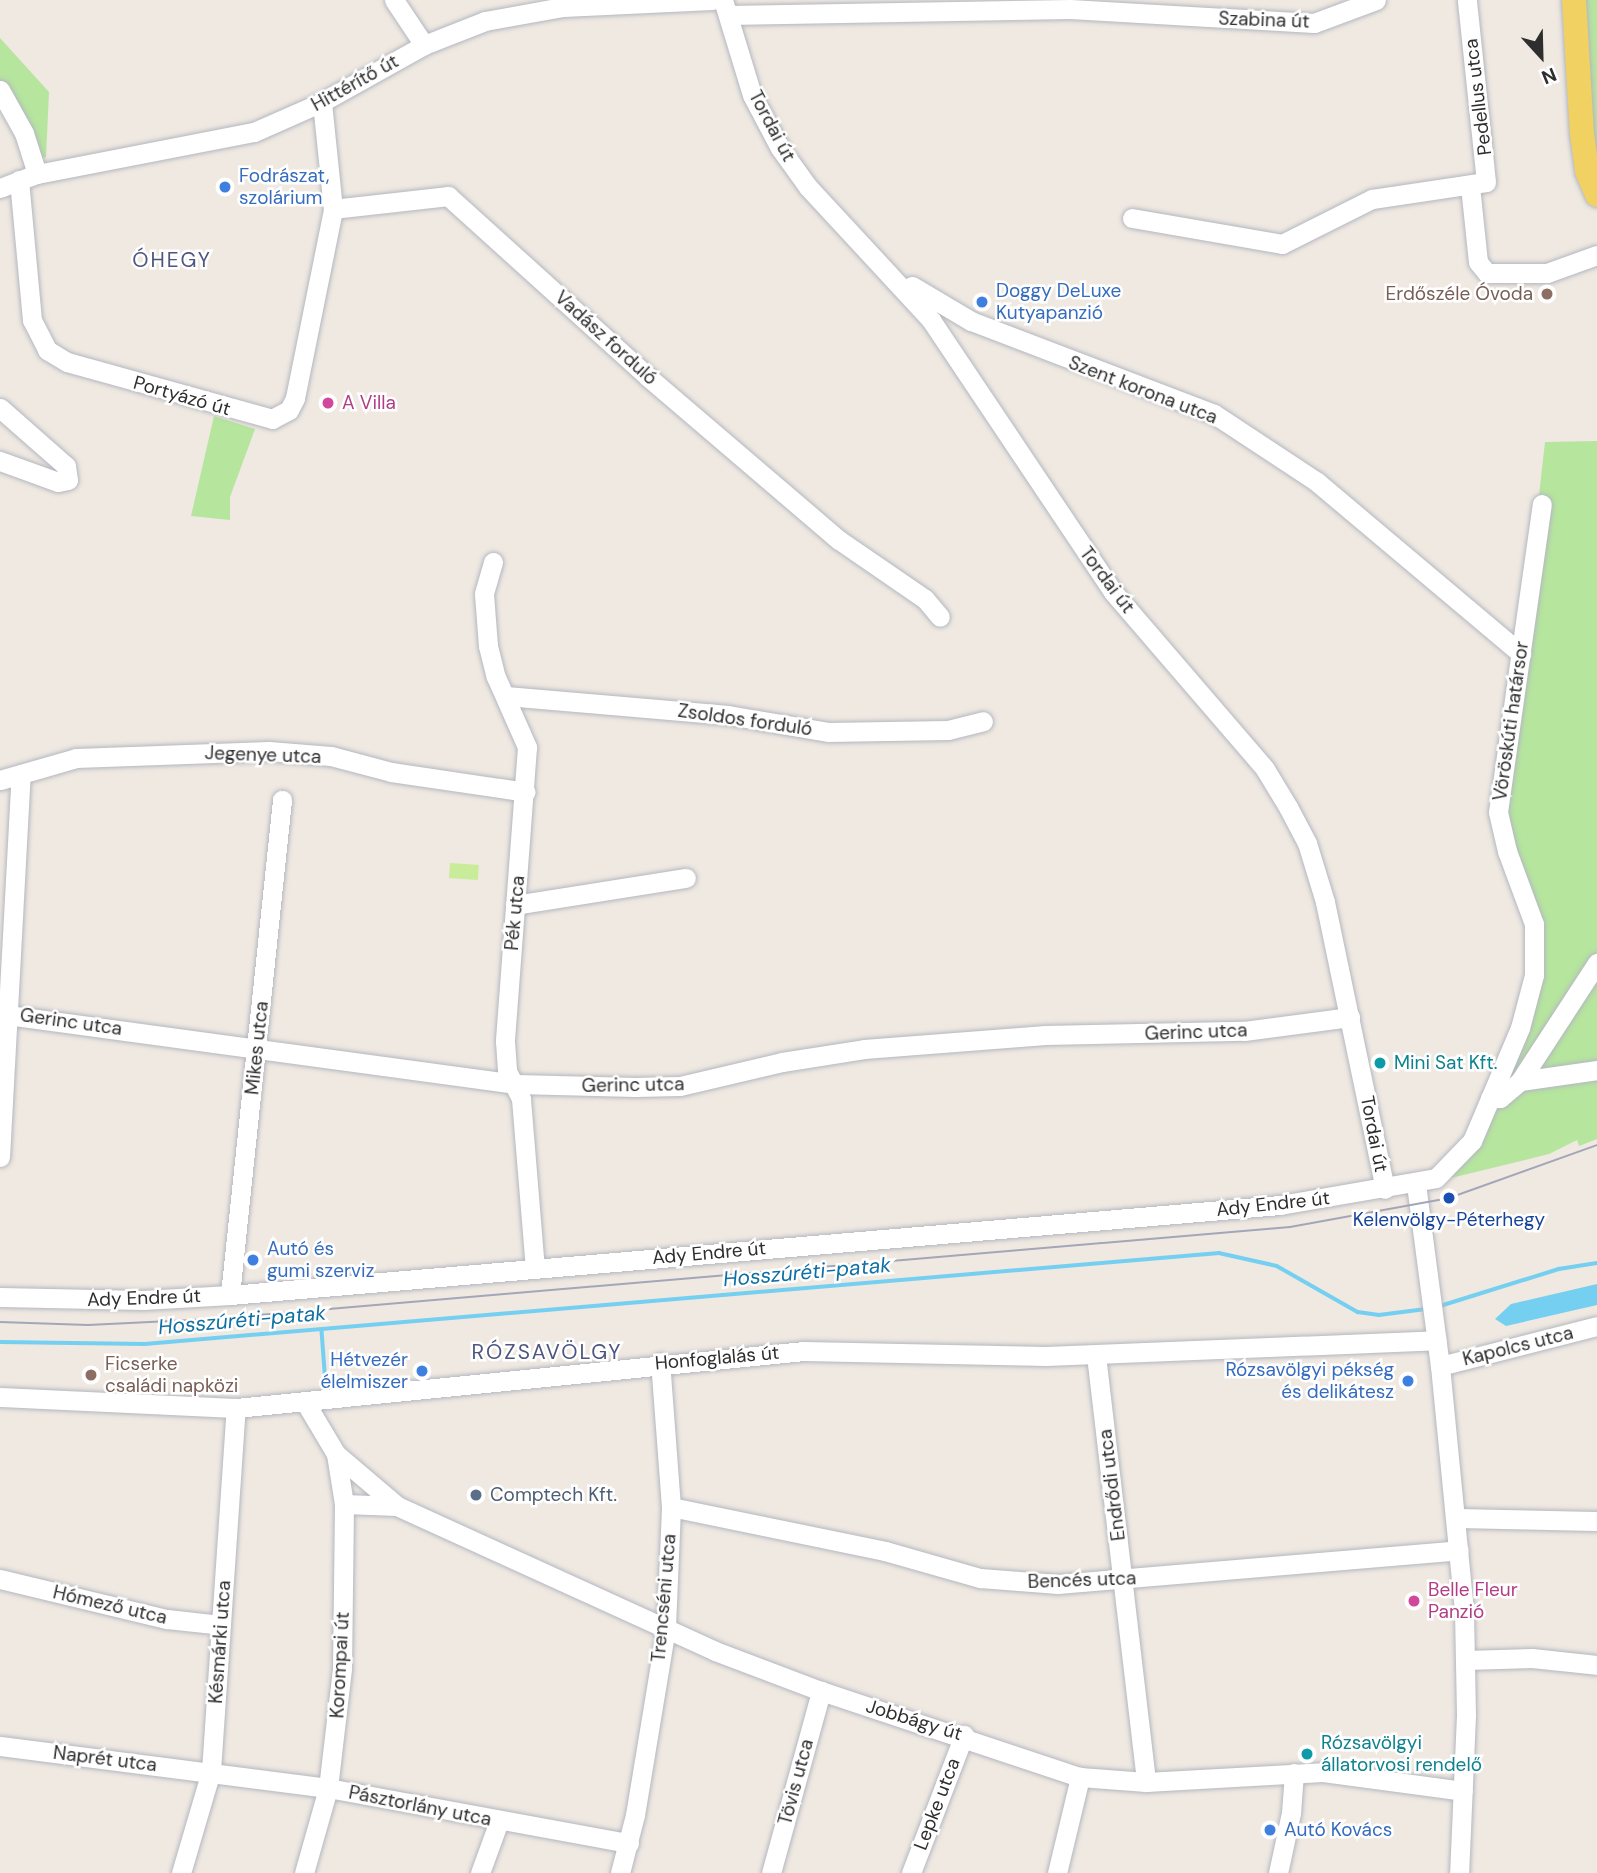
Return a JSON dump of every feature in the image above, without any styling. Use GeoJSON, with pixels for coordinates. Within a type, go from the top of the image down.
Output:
{"type":"FeatureCollection","features":[{"type":"Feature","properties":{"kind":"main road"},"geometry":{"type":"LineString","coordinates":[[1574,0],[1581,134],[1597,195]]}},
{"type":"Feature","properties":{"kind":"street"},"geometry":{"type":"LineString","coordinates":[[394,0],[424,45]]}},
{"type":"Feature","properties":{"kind":"street","name":"Hittérítő út"},"geometry":{"type":"LineString","coordinates":[[0,188],[28,177],[254,132],[322,102],[424,45],[517,13],[713,0]]}},
{"type":"Feature","properties":{"kind":"street","name":"Szabina út"},"geometry":{"type":"LineString","coordinates":[[726,7],[1070,9],[1314,23],[1376,0]]}},
{"type":"Feature","properties":{"kind":"street","name":"Pedellus utca"},"geometry":{"type":"LineString","coordinates":[[1467,0],[1487,177],[1482,184],[1470,186]]}},
{"type":"Feature","properties":{"kind":"street","name":"Tordai út"},"geometry":{"type":"LineString","coordinates":[[726,7],[752,95],[780,148],[938,329],[1113,592],[1275,784],[1315,866],[1350,1017],[1385,1189]]}},
{"type":"Feature","properties":{"kind":"street","name":"Portyázó út"},"geometry":{"type":"LineString","coordinates":[[0,90],[24,133],[28,177],[32,320],[47,350],[67,362],[256,418],[272,419],[292,406],[333,209]]}},
{"type":"Feature","properties":{"kind":"street"},"geometry":{"type":"LineString","coordinates":[[322,102],[333,209]]}},
{"type":"Feature","properties":{"kind":"street"},"geometry":{"type":"LineString","coordinates":[[1132,218],[1282,244],[1372,199],[1470,186],[1478,262],[1487,273],[1547,273],[1595,256]]}},
{"type":"Feature","properties":{"kind":"street","name":"Vadász forduló"},"geometry":{"type":"LineString","coordinates":[[333,209],[448,195],[648,377],[838,540],[925,599],[940,617]]}},
{"type":"Feature","properties":{"kind":"street","name":"Szent korona utca"},"geometry":{"type":"LineString","coordinates":[[877,262],[971,321],[1224,420],[1317,482],[1521,654]]}},
{"type":"Feature","properties":{"kind":"street"},"geometry":{"type":"LineString","coordinates":[[0,408],[66,466],[68,480],[58,482],[0,461]]}},
{"type":"Feature","properties":{"kind":"street","name":"Vöröskúti határsor"},"geometry":{"type":"LineString","coordinates":[[1416,1184],[1436,1178],[1464,1154],[1520,1028],[1536,955],[1531,911],[1507,851],[1498,812],[1542,504]]}},
{"type":"Feature","properties":{"kind":"street","name":"Pék utca"},"geometry":{"type":"LineString","coordinates":[[493,562],[484,594],[488,646],[527,747],[526,792],[505,1041],[507,1071],[516,1084],[521,1099],[535,1268]]}},
{"type":"Feature","properties":{"kind":"street","name":"Zsoldos forduló"},"geometry":{"type":"LineString","coordinates":[[506,696],[728,715],[828,732],[948,730],[983,721]]}},
{"type":"Feature","properties":{"kind":"street","name":"Jegenye utca"},"geometry":{"type":"LineString","coordinates":[[0,780],[76,758],[269,751],[331,757],[391,772],[526,792]]}},
{"type":"Feature","properties":{"kind":"street"},"geometry":{"type":"LineString","coordinates":[[0,1157],[4,1014],[21,775]]}},
{"type":"Feature","properties":{"kind":"street","name":"Mikes utca"},"geometry":{"type":"LineString","coordinates":[[230,1295],[282,800]]}},
{"type":"Feature","properties":{"kind":"street"},"geometry":{"type":"LineString","coordinates":[[515,905],[685,878]]}},
{"type":"Feature","properties":{"kind":"street"},"geometry":{"type":"LineString","coordinates":[[1490,1098],[1500,1098],[1520,1081],[1597,963]]}},
{"type":"Feature","properties":{"kind":"street","name":"Gerinc utca"},"geometry":{"type":"LineString","coordinates":[[4,1014],[516,1084],[680,1086],[782,1062],[864,1049],[1045,1035],[1244,1031],[1350,1017]]}},
{"type":"Feature","properties":{"kind":"street"},"geometry":{"type":"LineString","coordinates":[[1520,1081],[1597,1070]]}},
{"type":"Feature","properties":{"kind":"street"},"geometry":{"type":"LineString","coordinates":[[1416,1184],[1437,1340],[1456,1518],[1466,1660],[1459,1873]]}},
{"type":"Feature","properties":{"kind":"street","name":"Ady Endre út"},"geometry":{"type":"LineString","coordinates":[[0,1297],[131,1300],[230,1295],[1280,1205],[1416,1184]]}},
{"type":"Feature","properties":{"kind":"street","name":"Kapolcs utca"},"geometry":{"type":"LineString","coordinates":[[1440,1366],[1597,1326]]}},
{"type":"Feature","properties":{"kind":"street","name":"Honfoglalás út"},"geometry":{"type":"LineString","coordinates":[[0,1397],[236,1408],[660,1362],[862,1349],[1097,1355],[1437,1340]]}},
{"type":"Feature","properties":{"kind":"street","name":"Endrődi utca"},"geometry":{"type":"LineString","coordinates":[[1097,1355],[1146,1782]]}},
{"type":"Feature","properties":{"kind":"street","name":"Trencséni utca"},"geometry":{"type":"LineString","coordinates":[[620,1873],[629,1843],[666,1628],[671,1507],[660,1362]]}},
{"type":"Feature","properties":{"kind":"street","name":"Jobbágy út"},"geometry":{"type":"LineString","coordinates":[[305,1402],[336,1454],[397,1506],[666,1628],[821,1691],[964,1735],[1080,1777],[1146,1782],[1294,1773],[1347,1774],[1463,1791]]}},
{"type":"Feature","properties":{"kind":"street","name":"Késmárki utca"},"geometry":{"type":"LineString","coordinates":[[181,1873],[211,1771],[236,1408]]}},
{"type":"Feature","properties":{"kind":"street","name":"Korompai út"},"geometry":{"type":"LineString","coordinates":[[303,1873],[328,1788],[342,1669],[344,1504],[336,1454]]}},
{"type":"Feature","properties":{"kind":"street","name":"Jobbágy út"},"geometry":{"type":"LineString","coordinates":[[344,1504],[397,1506]]}},
{"type":"Feature","properties":{"kind":"street","name":"Bencés utca"},"geometry":{"type":"LineString","coordinates":[[671,1507],[885,1551],[980,1578],[1058,1584],[1459,1550]]}},
{"type":"Feature","properties":{"kind":"street"},"geometry":{"type":"LineString","coordinates":[[1456,1518],[1597,1521]]}},
{"type":"Feature","properties":{"kind":"street","name":"Hómező utca"},"geometry":{"type":"LineString","coordinates":[[0,1579],[167,1619],[221,1625]]}},
{"type":"Feature","properties":{"kind":"street"},"geometry":{"type":"LineString","coordinates":[[1466,1660],[1532,1658],[1597,1665]]}},
{"type":"Feature","properties":{"kind":"street","name":"Tövis utca"},"geometry":{"type":"LineString","coordinates":[[771,1873],[821,1691]]}},
{"type":"Feature","properties":{"kind":"street","name":"Lepke utca"},"geometry":{"type":"LineString","coordinates":[[911,1873],[964,1735]]}},
{"type":"Feature","properties":{"kind":"street","name":"Naprét utca"},"geometry":{"type":"LineString","coordinates":[[0,1746],[211,1771]]}},
{"type":"Feature","properties":{"kind":"street","name":"Pásztorlány utca"},"geometry":{"type":"LineString","coordinates":[[211,1771],[328,1788],[629,1843]]}},
{"type":"Feature","properties":{"kind":"street"},"geometry":{"type":"LineString","coordinates":[[1278,1873],[1291,1813],[1294,1773]]}},
{"type":"Feature","properties":{"kind":"street"},"geometry":{"type":"LineString","coordinates":[[1057,1873],[1080,1777]]}},
{"type":"Feature","properties":{"kind":"street"},"geometry":{"type":"LineString","coordinates":[[480,1873],[499,1821]]}},
{"type":"Feature","properties":{"kind":"green space"},"geometry":{"type":"Polygon","coordinates":[[[1574,0],[1597,0],[1597,195],[1574,0]]]}},
{"type":"Feature","properties":{"kind":"green space"},"geometry":{"type":"Polygon","coordinates":[[[0,38],[49,92],[46,157],[37,159],[0,83],[0,38]]]}},
{"type":"Feature","properties":{"kind":"green space"},"geometry":{"type":"Polygon","coordinates":[[[214,416],[255,429],[230,497],[230,520],[191,516],[214,416]]]}},
{"type":"Feature","properties":{"kind":"green space"},"geometry":{"type":"Polygon","coordinates":[[[1597,441],[1597,1139],[1579,1146],[1577,1140],[1549,1154],[1447,1179],[1464,1154],[1537,955],[1501,833],[1545,442],[1597,441]]]}},
{"type":"Feature","properties":{"kind":"green space"},"geometry":{"type":"Polygon","coordinates":[[[450,863],[479,865],[478,880],[449,878],[450,863]]]}},
{"type":"Feature","properties":{"kind":"water"},"geometry":{"type":"Polygon","coordinates":[[[1597,1284],[1597,1305],[1506,1326],[1495,1319],[1511,1304],[1597,1284]]]}},
{"type":"Feature","properties":{"kind":"waterway","name":"Hosszúréti-patak"},"geometry":{"type":"LineString","coordinates":[[0,1342],[145,1344],[1219,1253],[1277,1266],[1358,1312],[1379,1315],[1426,1309]]}},
{"type":"Feature","properties":{"kind":"waterway","name":"Hosszúréti-patak"},"geometry":{"type":"LineString","coordinates":[[1437,1307],[1559,1269],[1597,1263]]}},
{"type":"Feature","properties":{"kind":"waterway"},"geometry":{"type":"LineString","coordinates":[[322,1331],[326,1384]]}},
{"type":"Feature","properties":{"kind":"tram line"},"geometry":{"type":"LineString","coordinates":[[0,1322],[88,1325],[212,1319],[1290,1227],[1449,1198],[1597,1145]]}},
{"type":"Feature","properties":{"kind":"place","name":"Fodrászat, szolárium"},"geometry":{"type":"Point","coordinates":[225,187]}},
{"type":"Feature","properties":{"kind":"place","name":"Erdőszéle Óvoda"},"geometry":{"type":"Point","coordinates":[1547,294]}},
{"type":"Feature","properties":{"kind":"place","name":"Doggy DeLuxe Kutyapanzió"},"geometry":{"type":"Point","coordinates":[982,302]}},
{"type":"Feature","properties":{"kind":"place","name":"A Villa"},"geometry":{"type":"Point","coordinates":[328,403]}},
{"type":"Feature","properties":{"kind":"place","name":"Mini Sat Kft."},"geometry":{"type":"Point","coordinates":[1380,1063]}},
{"type":"Feature","properties":{"kind":"place","name":"Kelenvölgy-Péterhegy"},"geometry":{"type":"Point","coordinates":[1449,1198]}},
{"type":"Feature","properties":{"kind":"place","name":"Autó és gumi szerviz"},"geometry":{"type":"Point","coordinates":[253,1260]}},
{"type":"Feature","properties":{"kind":"place","name":"Hétvezér élelmiszer"},"geometry":{"type":"Point","coordinates":[422,1371]}},
{"type":"Feature","properties":{"kind":"place","name":"Ficserke családi napközi"},"geometry":{"type":"Point","coordinates":[91,1375]}},
{"type":"Feature","properties":{"kind":"place","name":"Rózsavölgyi pékség és delikátesz"},"geometry":{"type":"Point","coordinates":[1408,1381]}},
{"type":"Feature","properties":{"kind":"place","name":"Comptech Kft."},"geometry":{"type":"Point","coordinates":[476,1495]}},
{"type":"Feature","properties":{"kind":"place","name":"Belle Fleur Panzió"},"geometry":{"type":"Point","coordinates":[1414,1601]}},
{"type":"Feature","properties":{"kind":"place","name":"Rózsavölgyi állatorvosi rendelő"},"geometry":{"type":"Point","coordinates":[1307,1754]}},
{"type":"Feature","properties":{"kind":"place","name":"Autó Kovács"},"geometry":{"type":"Point","coordinates":[1270,1830]}},
{"type":"Feature","properties":{"kind":"district","name":"ÓHEGY"},"geometry":{"type":"Point","coordinates":[172,260]}},
{"type":"Feature","properties":{"kind":"district","name":"RÓZSAVÖLGY"},"geometry":{"type":"Point","coordinates":[547,1352]}}]}
